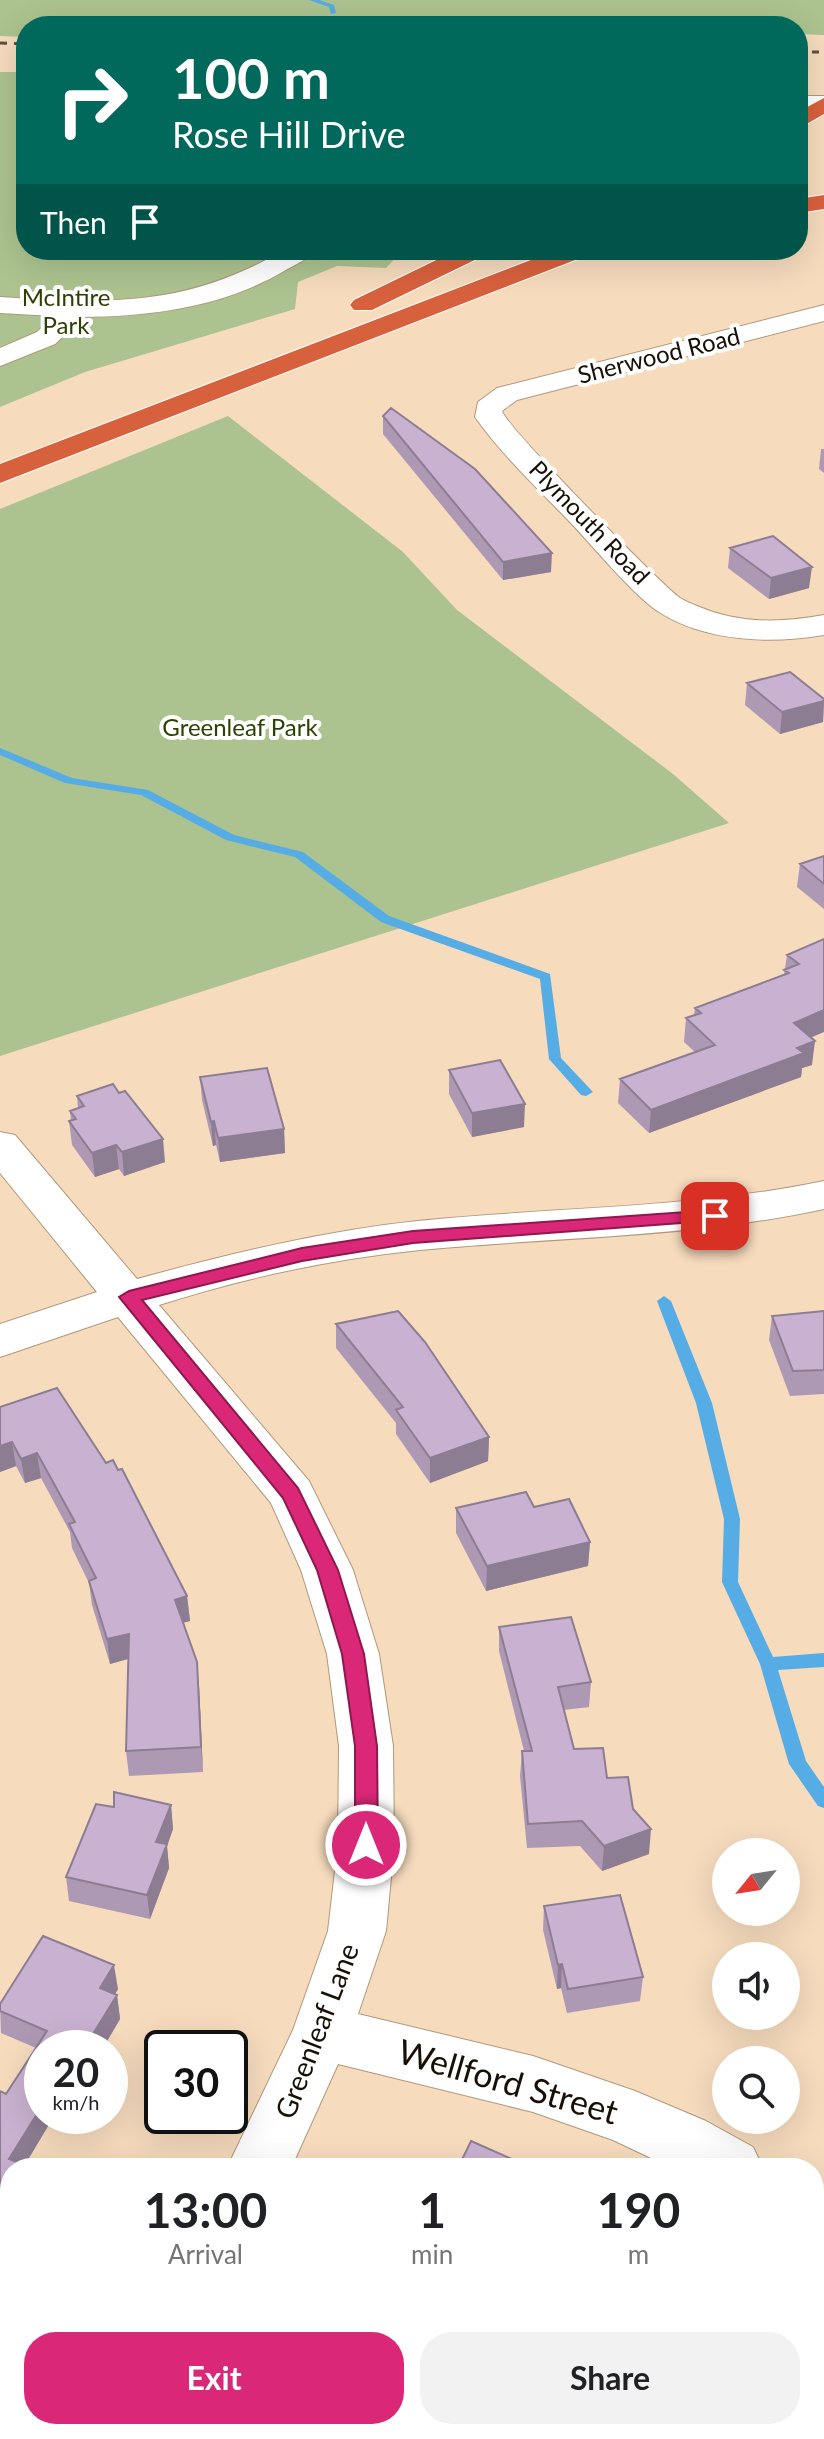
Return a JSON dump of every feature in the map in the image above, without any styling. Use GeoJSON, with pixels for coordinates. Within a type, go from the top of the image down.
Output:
{"type":"FeatureCollection","features":[{"type":"Feature","properties":{"kind":"highway"},"geometry":{"type":"LineString","coordinates":[[325,321],[455,260]]}},
{"type":"Feature","properties":{"kind":"highway"},"geometry":{"type":"LineString","coordinates":[[122,399],[487,260]]}},
{"type":"Feature","properties":{"kind":"highway"},"geometry":{"type":"LineString","coordinates":[[0,474],[555,260]]}},
{"type":"Feature","properties":{"kind":"street"},"geometry":{"type":"LineString","coordinates":[[0,305],[75,310],[136,310],[174,306],[250,279],[284,260]]}},
{"type":"Feature","properties":{"kind":"street"},"geometry":{"type":"LineString","coordinates":[[0,358],[46,338],[75,310]]}},
{"type":"Feature","properties":{"kind":"street","name":"Sherwood Road"},"geometry":{"type":"LineString","coordinates":[[494,401],[824,313]]}},
{"type":"Feature","properties":{"kind":"street"},"geometry":{"type":"LineString","coordinates":[[790,322],[813,340]]}},
{"type":"Feature","properties":{"kind":"street","name":"Plymouth Road"},"geometry":{"type":"LineString","coordinates":[[494,401],[488,408],[489,417],[556,491],[668,604],[715,625],[745,631],[824,625]]}},
{"type":"Feature","properties":{"kind":"street","name":"Greenleaf Lane"},"geometry":{"type":"LineString","coordinates":[[0,1145],[291,1494],[327,1570],[353,1654],[366,1746],[366,1845],[357,1931],[322,2033],[264,2158]]}},
{"type":"Feature","properties":{"kind":"street"},"geometry":{"type":"LineString","coordinates":[[0,1341],[129,1297],[302,1255],[413,1237],[703,1218],[824,1195]]}},
{"type":"Feature","properties":{"kind":"street","name":"Wellford Street"},"geometry":{"type":"LineString","coordinates":[[322,2033],[604,2104],[693,2144],[715,2158]]}},
{"type":"Feature","properties":{"kind":"green space"},"geometry":{"type":"Polygon","coordinates":[[[0,0],[824,0],[824,35],[808,34],[808,16],[16,16],[16,37],[0,36],[0,0]]]}},
{"type":"Feature","properties":{"kind":"green space","name":"McIntire Park"},"geometry":{"type":"Polygon","coordinates":[[[0,72],[16,72],[16,260],[394,260],[386,268],[337,266],[298,282],[295,309],[85,372],[0,407],[0,72]]]}},
{"type":"Feature","properties":{"kind":"green space","name":"Greenleaf Park"},"geometry":{"type":"Polygon","coordinates":[[[228,416],[403,552],[457,610],[673,774],[729,823],[0,1056],[0,509],[228,416]]]}},
{"type":"Feature","properties":{"kind":"building"},"geometry":{"type":"Polygon","coordinates":[[[391,408],[475,469],[552,553],[503,562],[383,416],[391,408]]]}},
{"type":"Feature","properties":{"kind":"building"},"geometry":{"type":"Polygon","coordinates":[[[773,536],[812,567],[771,578],[730,548],[773,536]]]}},
{"type":"Feature","properties":{"kind":"building"},"geometry":{"type":"Polygon","coordinates":[[[790,672],[824,701],[782,712],[747,683],[790,672]]]}},
{"type":"Feature","properties":{"kind":"building"},"geometry":{"type":"Polygon","coordinates":[[[824,856],[824,884],[800,864],[824,856]]]}},
{"type":"Feature","properties":{"kind":"building"},"geometry":{"type":"Polygon","coordinates":[[[824,939],[824,1010],[794,1023],[815,1041],[797,1048],[804,1053],[651,1110],[620,1079],[715,1045],[686,1018],[701,1013],[695,1008],[789,973],[784,970],[799,964],[787,955],[824,939]]]}},
{"type":"Feature","properties":{"kind":"building"},"geometry":{"type":"Polygon","coordinates":[[[500,1060],[525,1104],[472,1113],[449,1070],[500,1060]]]}},
{"type":"Feature","properties":{"kind":"building"},"geometry":{"type":"Polygon","coordinates":[[[267,1068],[284,1129],[218,1138],[200,1077],[267,1068]]]}},
{"type":"Feature","properties":{"kind":"building"},"geometry":{"type":"Polygon","coordinates":[[[113,1084],[119,1093],[125,1091],[163,1139],[122,1152],[116,1145],[92,1153],[69,1121],[76,1119],[70,1111],[84,1106],[77,1096],[113,1084]]]}},
{"type":"Feature","properties":{"kind":"building"},"geometry":{"type":"Polygon","coordinates":[[[398,1311],[425,1342],[489,1437],[430,1458],[396,1410],[403,1407],[336,1324],[398,1311]]]}},
{"type":"Feature","properties":{"kind":"building"},"geometry":{"type":"Polygon","coordinates":[[[824,1311],[824,1370],[793,1371],[772,1316],[824,1311]]]}},
{"type":"Feature","properties":{"kind":"building"},"geometry":{"type":"Polygon","coordinates":[[[57,1388],[106,1463],[113,1460],[118,1470],[122,1469],[187,1596],[175,1600],[197,1662],[201,1747],[126,1751],[129,1634],[107,1639],[89,1581],[96,1578],[69,1524],[75,1522],[37,1453],[21,1459],[12,1442],[0,1446],[0,1407],[57,1388]]]}},
{"type":"Feature","properties":{"kind":"building"},"geometry":{"type":"Polygon","coordinates":[[[526,1492],[534,1507],[569,1499],[590,1542],[487,1566],[456,1508],[526,1492]]]}},
{"type":"Feature","properties":{"kind":"building"},"geometry":{"type":"Polygon","coordinates":[[[571,1617],[591,1682],[558,1687],[574,1749],[603,1748],[607,1778],[628,1777],[633,1809],[651,1829],[604,1846],[582,1821],[528,1824],[522,1751],[532,1751],[499,1627],[571,1617]]]}},
{"type":"Feature","properties":{"kind":"building"},"geometry":{"type":"Polygon","coordinates":[[[114,1792],[171,1805],[156,1842],[167,1844],[147,1895],[66,1877],[96,1804],[114,1807],[114,1792]]]}},
{"type":"Feature","properties":{"kind":"building"},"geometry":{"type":"Polygon","coordinates":[[[620,1895],[643,1977],[568,1989],[562,1964],[558,1965],[544,1906],[620,1895]]]}},
{"type":"Feature","properties":{"kind":"building"},"geometry":{"type":"Polygon","coordinates":[[[43,1936],[114,1965],[100,1988],[117,1995],[95,2030],[45,2030],[0,2011],[0,2004],[43,1936]]]}},
{"type":"Feature","properties":{"kind":"building"},"geometry":{"type":"Polygon","coordinates":[[[24,2066],[25,2134],[10,2158],[0,2158],[0,2091],[6,2094],[24,2066]]]}},
{"type":"Feature","properties":{"kind":"building"},"geometry":{"type":"Polygon","coordinates":[[[471,2141],[509,2158],[463,2158],[471,2141]]]}},
{"type":"Feature","properties":{"kind":"waterway"},"geometry":{"type":"LineString","coordinates":[[312,0],[332,6],[333,13]]}},
{"type":"Feature","properties":{"kind":"waterway"},"geometry":{"type":"LineString","coordinates":[[0,751],[69,781],[144,792],[230,838],[299,854],[385,919],[546,977],[555,1059],[586,1092]]}},
{"type":"Feature","properties":{"kind":"waterway"},"geometry":{"type":"LineString","coordinates":[[664,1301],[704,1403],[732,1519],[730,1582],[768,1664]]}},
{"type":"Feature","properties":{"kind":"waterway"},"geometry":{"type":"LineString","coordinates":[[768,1664],[824,1660]]}},
{"type":"Feature","properties":{"kind":"waterway"},"geometry":{"type":"LineString","coordinates":[[768,1664],[798,1764],[824,1801]]}},
{"type":"Feature","properties":{"kind":"railway"},"geometry":{"type":"LineString","coordinates":[[0,43],[16,44]]}},
{"type":"Feature","properties":{"kind":"railway"},"geometry":{"type":"LineString","coordinates":[[808,52],[824,52]]}},
{"type":"Feature","properties":{"kind":"route"},"geometry":{"type":"LineString","coordinates":[[366,1845],[366,1746],[353,1654],[327,1570],[291,1494],[129,1297],[192,1279],[302,1255],[413,1237],[715,1216]]}}]}
